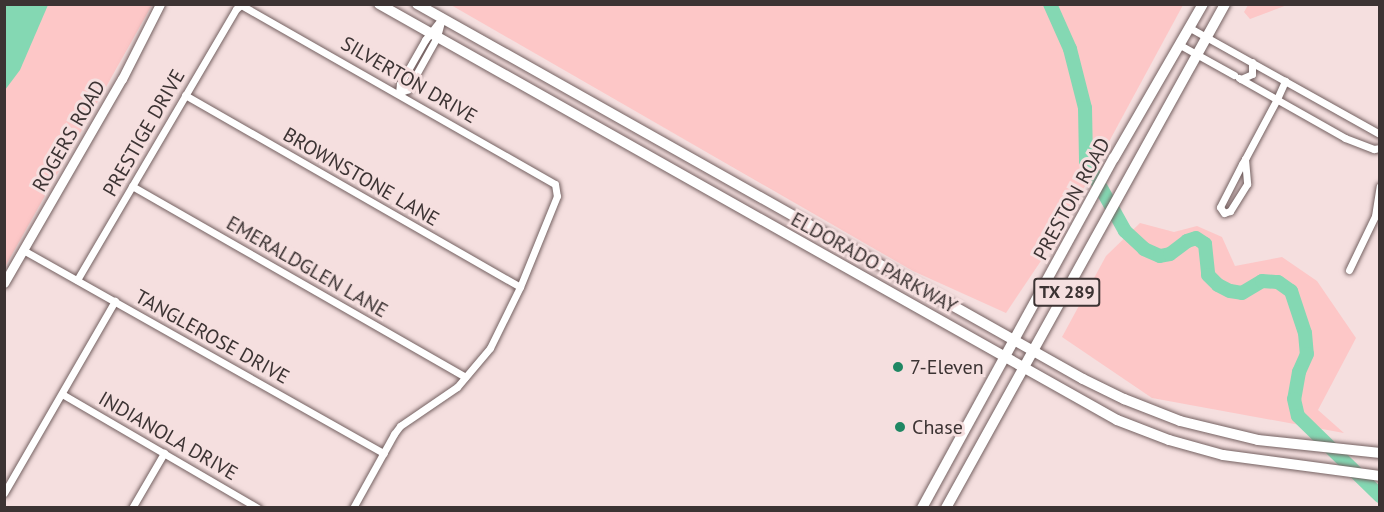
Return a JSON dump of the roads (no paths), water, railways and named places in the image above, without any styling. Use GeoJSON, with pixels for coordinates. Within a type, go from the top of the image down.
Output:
{"type":"FeatureCollection","features":[{"type":"Feature","properties":{"kind":"main road","name":"ELDORADO PARKWAY"},"geometry":{"type":"LineString","coordinates":[[379,4],[1117,420],[1168,440],[1223,455],[1281,465],[1380,476]]}},
{"type":"Feature","properties":{"kind":"main road","name":"ELDORADO PARKWAY"},"geometry":{"type":"LineString","coordinates":[[417,4],[1118,396],[1180,421],[1258,440],[1380,453]]}},
{"type":"Feature","properties":{"kind":"main road","name":"PRESTON ROAD"},"geometry":{"type":"LineString","coordinates":[[922,507],[1114,158],[1203,4]]}},
{"type":"Feature","properties":{"kind":"main road","name":"PRESTON ROAD"},"geometry":{"type":"LineString","coordinates":[[946,507],[1225,4]]}},
{"type":"Feature","properties":{"kind":"main road"},"geometry":{"type":"LineString","coordinates":[[717,195],[726,178]]}},
{"type":"Feature","properties":{"kind":"main road"},"geometry":{"type":"LineString","coordinates":[[855,273],[865,255]]}},
{"type":"Feature","properties":{"kind":"street","name":"ROGERS ROAD"},"geometry":{"type":"LineString","coordinates":[[4,283],[130,66],[160,4]]}},
{"type":"Feature","properties":{"kind":"street","name":"SILVERTON DRIVE"},"geometry":{"type":"LineString","coordinates":[[241,5],[399,93],[558,187],[557,196],[520,287]]}},
{"type":"Feature","properties":{"kind":"street","name":"PRESTIGE DRIVE"},"geometry":{"type":"LineString","coordinates":[[76,280],[236,9],[241,5]]}},
{"type":"Feature","properties":{"kind":"street"},"geometry":{"type":"LineString","coordinates":[[399,93],[400,84],[442,18]]}},
{"type":"Feature","properties":{"kind":"street"},"geometry":{"type":"LineString","coordinates":[[1190,28],[1380,134]]}},
{"type":"Feature","properties":{"kind":"street"},"geometry":{"type":"LineString","coordinates":[[1180,45],[1345,138],[1374,149],[1380,148]]}},
{"type":"Feature","properties":{"kind":"street"},"geometry":{"type":"LineString","coordinates":[[1238,77],[1252,74],[1252,62]]}},
{"type":"Feature","properties":{"kind":"street"},"geometry":{"type":"LineString","coordinates":[[1245,159],[1247,184],[1230,211],[1224,213],[1220,207],[1285,81]]}},
{"type":"Feature","properties":{"kind":"street","name":"BROWNSTONE LANE"},"geometry":{"type":"LineString","coordinates":[[185,94],[520,287]]}},
{"type":"Feature","properties":{"kind":"street","name":"EMERALDGLEN LANE"},"geometry":{"type":"LineString","coordinates":[[132,186],[465,377]]}},
{"type":"Feature","properties":{"kind":"street"},"geometry":{"type":"LineString","coordinates":[[1348,270],[1375,216],[1380,186]]}},
{"type":"Feature","properties":{"kind":"street","name":"TANGLEROSE DRIVE"},"geometry":{"type":"LineString","coordinates":[[23,250],[384,453]]}},
{"type":"Feature","properties":{"kind":"street"},"geometry":{"type":"LineString","coordinates":[[353,507],[400,426],[450,393],[490,348],[520,287]]}},
{"type":"Feature","properties":{"kind":"street"},"geometry":{"type":"LineString","coordinates":[[4,493],[115,301]]}},
{"type":"Feature","properties":{"kind":"street","name":"INDIANOLA DRIVE"},"geometry":{"type":"LineString","coordinates":[[62,394],[258,507]]}},
{"type":"Feature","properties":{"kind":"street"},"geometry":{"type":"LineString","coordinates":[[132,507],[164,453]]}},
{"type":"Feature","properties":{"kind":"waterway"},"geometry":{"type":"LineString","coordinates":[[1050,4],[1070,49],[1085,108],[1086,161],[1125,231],[1144,249],[1160,256],[1170,254],[1187,241],[1196,238],[1205,244],[1208,275],[1218,285],[1230,291],[1242,293],[1262,281],[1278,282],[1291,291],[1305,333],[1307,354],[1299,372],[1294,399],[1298,416],[1380,496]]}},
{"type":"Feature","properties":{"kind":"place","name":"7-Eleven"},"geometry":{"type":"Point","coordinates":[898,367]}},
{"type":"Feature","properties":{"kind":"place","name":"Chase"},"geometry":{"type":"Point","coordinates":[900,427]}}]}
